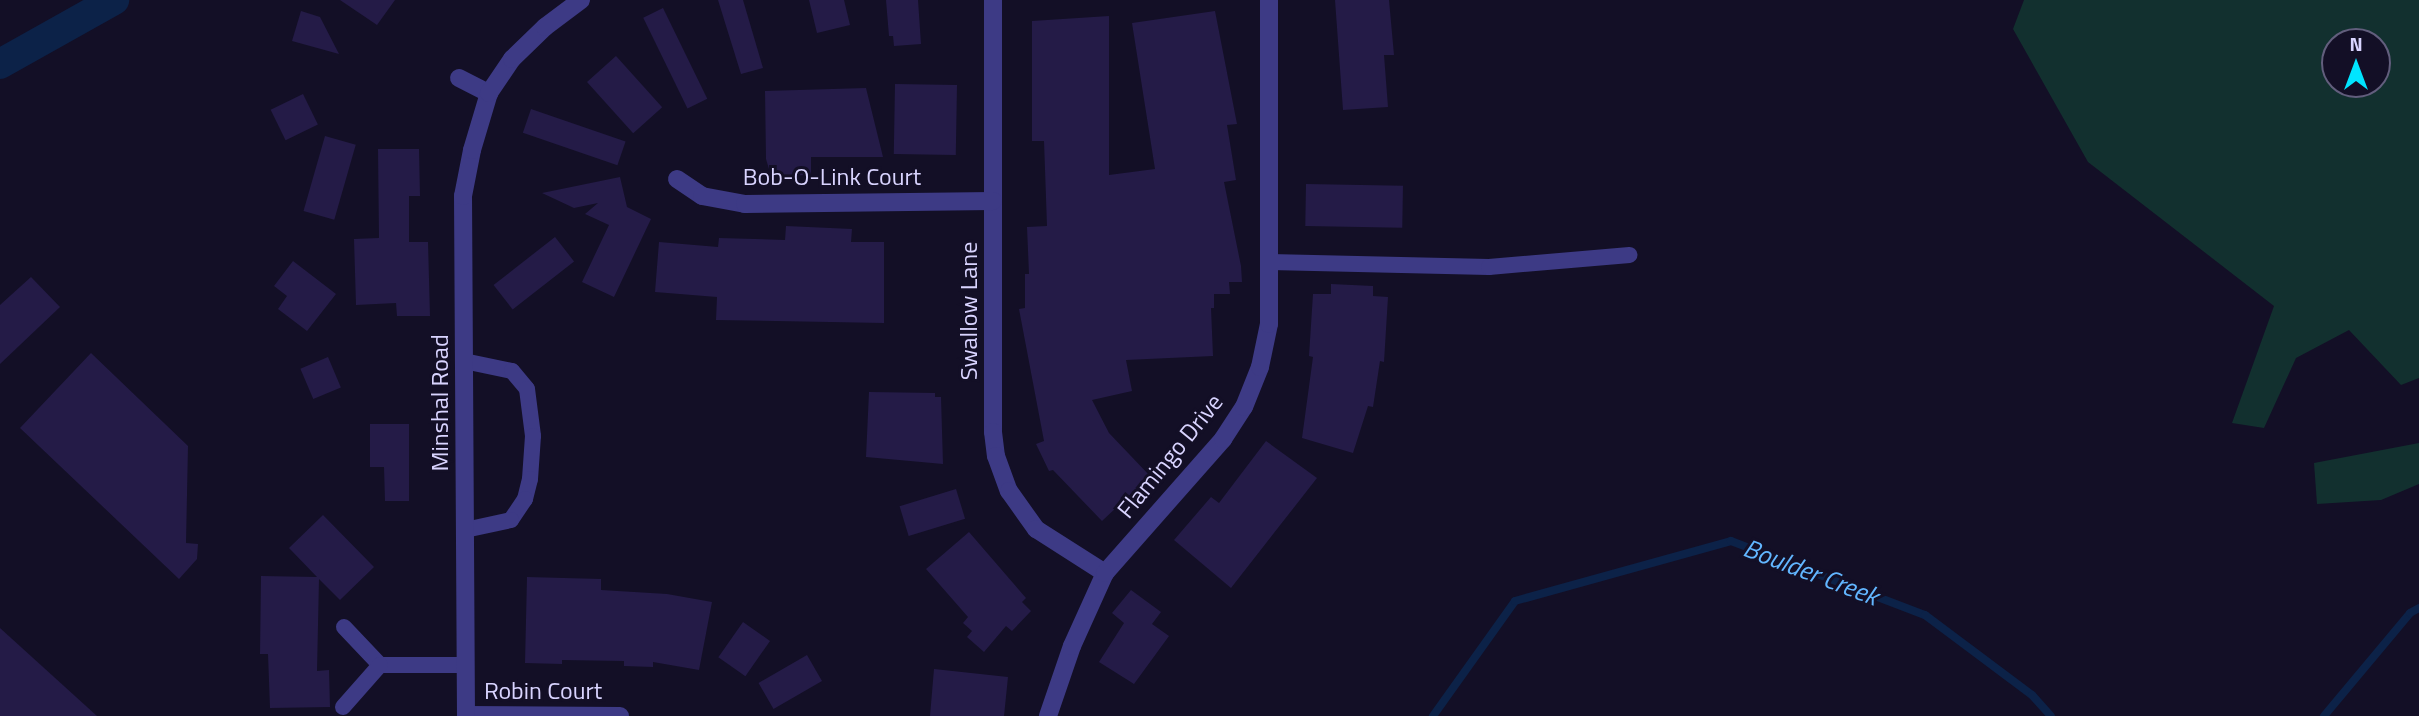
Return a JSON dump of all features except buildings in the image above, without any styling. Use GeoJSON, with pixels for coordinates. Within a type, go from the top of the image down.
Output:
{"type":"FeatureCollection","features":[{"type":"Feature","properties":{"kind":"street","name":"Minshal Road"},"geometry":{"type":"LineString","coordinates":[[466,715],[463,195],[472,150],[489,93],[512,59],[545,27],[581,0]]}},
{"type":"Feature","properties":{"kind":"street","name":"Swallow Lane"},"geometry":{"type":"LineString","coordinates":[[993,0],[993,432],[996,456],[1009,491],[1036,529],[1105,573]]}},
{"type":"Feature","properties":{"kind":"street","name":"Flamingo Drive"},"geometry":{"type":"LineString","coordinates":[[1048,716],[1072,646],[1105,573],[1223,439],[1244,407],[1266,347],[1270,262],[1269,0]]}},
{"type":"Feature","properties":{"kind":"street"},"geometry":{"type":"LineString","coordinates":[[459,78],[489,93]]}},
{"type":"Feature","properties":{"kind":"street","name":"Bob-O-Link Court"},"geometry":{"type":"LineString","coordinates":[[677,178],[702,196],[745,204],[993,201]]}},
{"type":"Feature","properties":{"kind":"street","name":"Robin Court"},"geometry":{"type":"LineString","coordinates":[[466,715],[620,716]]}},
{"type":"Feature","properties":{"kind":"lane"},"geometry":{"type":"LineString","coordinates":[[1270,262],[1489,267],[1629,255]]}},
{"type":"Feature","properties":{"kind":"lane"},"geometry":{"type":"LineString","coordinates":[[464,360],[512,371],[527,389],[533,436],[530,479],[525,499],[511,520],[465,530]]}},
{"type":"Feature","properties":{"kind":"lane"},"geometry":{"type":"LineString","coordinates":[[344,627],[380,665],[465,666]]}},
{"type":"Feature","properties":{"kind":"lane"},"geometry":{"type":"LineString","coordinates":[[343,707],[380,665]]}},
{"type":"Feature","properties":{"kind":"green space"},"geometry":{"type":"Polygon","coordinates":[[[2024,0],[2419,0],[2419,378],[2401,385],[2349,330],[2296,358],[2264,428],[2232,423],[2274,306],[2088,162],[2013,29],[2024,0]]]}},
{"type":"Feature","properties":{"kind":"green space"},"geometry":{"type":"Polygon","coordinates":[[[2419,443],[2419,484],[2381,500],[2317,504],[2314,463],[2419,443]]]}},
{"type":"Feature","properties":{"kind":"waterway"},"geometry":{"type":"LineString","coordinates":[[0,64],[114,0]]}},
{"type":"Feature","properties":{"kind":"waterway","name":"Boulder Creek"},"geometry":{"type":"LineString","coordinates":[[1433,716],[1515,601],[1731,541],[1925,615],[2032,695],[2051,716]]}},
{"type":"Feature","properties":{"kind":"waterway","name":"Boulder Creek"},"geometry":{"type":"LineString","coordinates":[[2324,716],[2410,613],[2419,608]]}}]}
